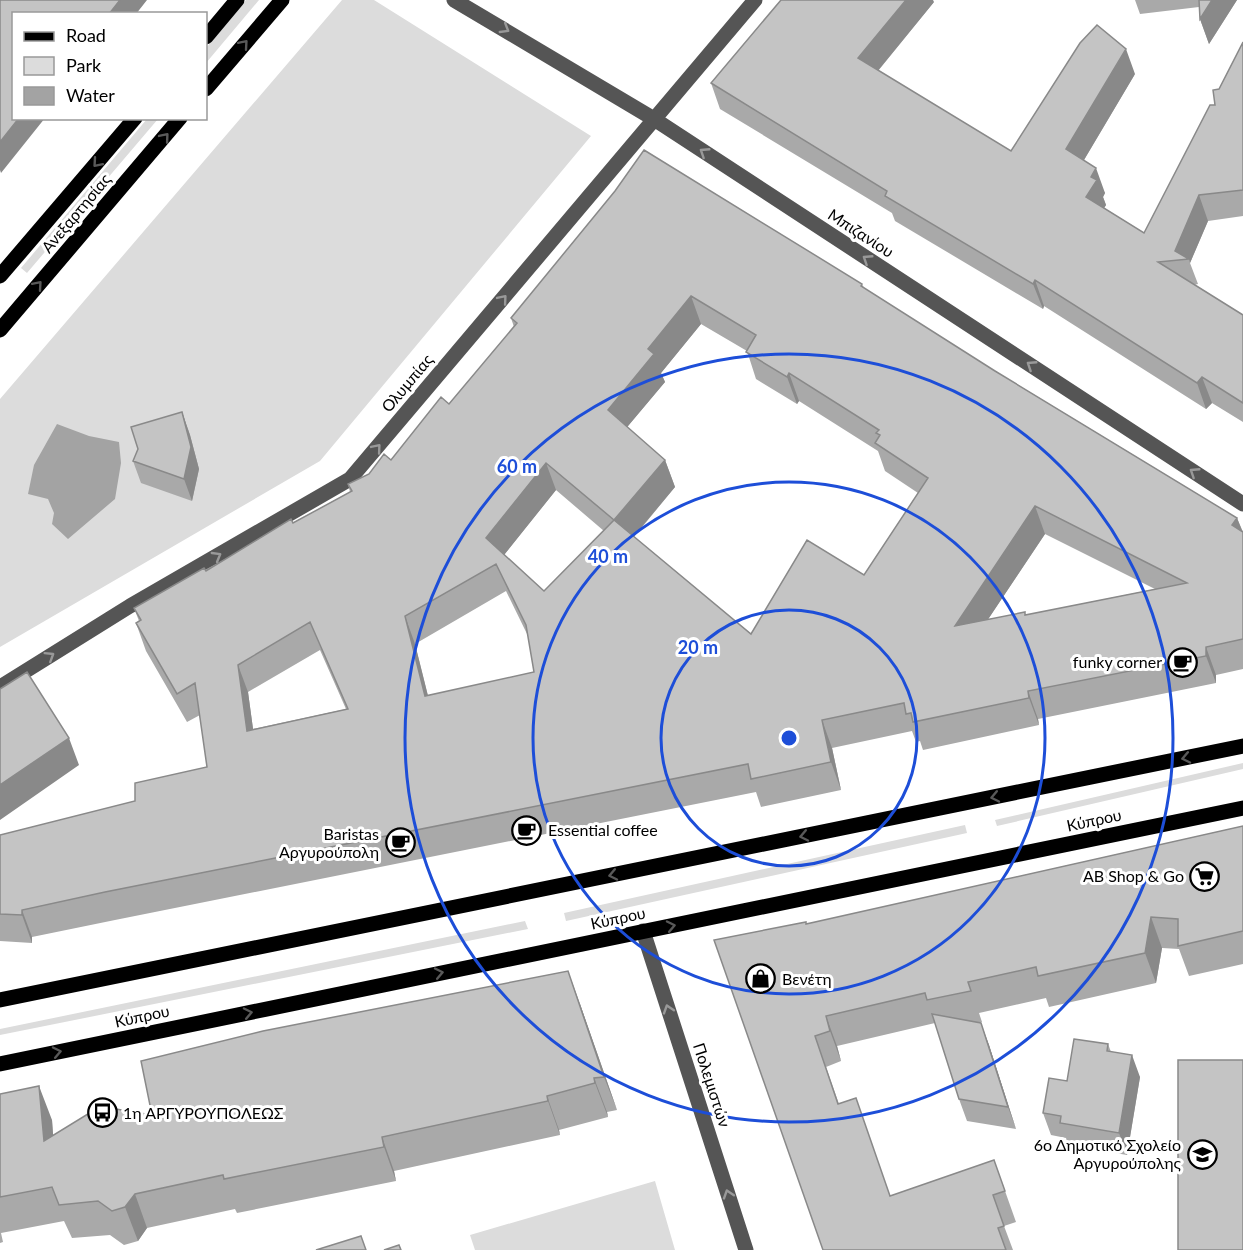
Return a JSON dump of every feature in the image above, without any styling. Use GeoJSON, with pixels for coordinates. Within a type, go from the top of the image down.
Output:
{"type":"FeatureCollection","features":[{"type":"Feature","properties":{"kind":"main road"},"geometry":{"type":"LineString","coordinates":[[207,36],[237,0]]}},
{"type":"Feature","properties":{"kind":"main road"},"geometry":{"type":"LineString","coordinates":[[207,88],[282,0]]}},
{"type":"Feature","properties":{"kind":"main road","name":"Ανεξαρτησίας"},"geometry":{"type":"LineString","coordinates":[[0,276],[133,120]]}},
{"type":"Feature","properties":{"kind":"main road","name":"Ανεξαρτησίας"},"geometry":{"type":"LineString","coordinates":[[0,330],[178,120]]}},
{"type":"Feature","properties":{"kind":"main road"},"geometry":{"type":"LineString","coordinates":[[0,1000],[1243,746]]}},
{"type":"Feature","properties":{"kind":"main road","name":"Κύπρου"},"geometry":{"type":"LineString","coordinates":[[0,1064],[1243,808]]}},
{"type":"Feature","properties":{"kind":"street","name":"Μπιζανίου"},"geometry":{"type":"LineString","coordinates":[[454,0],[654,119],[1243,504]]}},
{"type":"Feature","properties":{"kind":"street","name":"Ολυμπίας"},"geometry":{"type":"LineString","coordinates":[[0,687],[130,606],[350,479],[755,0]]}},
{"type":"Feature","properties":{"kind":"street","name":"Πολεμιστών"},"geometry":{"type":"LineString","coordinates":[[643,931],[746,1250]]}},
{"type":"Feature","properties":{"kind":"green space"},"geometry":{"type":"Polygon","coordinates":[[[246,0],[259,0],[207,62],[207,47],[246,0]]]}},
{"type":"Feature","properties":{"kind":"green space"},"geometry":{"type":"Polygon","coordinates":[[[342,0],[374,0],[591,136],[320,461],[0,647],[0,399],[342,0]]]}},
{"type":"Feature","properties":{"kind":"green space"},"geometry":{"type":"Polygon","coordinates":[[[146,120],[157,120],[27,273],[21,268],[146,120]]]}},
{"type":"Feature","properties":{"kind":"green space"},"geometry":{"type":"Polygon","coordinates":[[[1243,763],[1243,769],[997,826],[995,820],[1243,763]]]}},
{"type":"Feature","properties":{"kind":"green space"},"geometry":{"type":"Polygon","coordinates":[[[965,825],[967,833],[566,921],[564,913],[965,825]]]}},
{"type":"Feature","properties":{"kind":"green space"},"geometry":{"type":"Polygon","coordinates":[[[525,921],[528,929],[0,1035],[0,1029],[525,921]]]}},
{"type":"Feature","properties":{"kind":"green space"},"geometry":{"type":"Polygon","coordinates":[[[655,1181],[675,1250],[475,1250],[470,1235],[655,1181]]]}},
{"type":"Feature","properties":{"kind":"water"},"geometry":{"type":"Polygon","coordinates":[[[57,424],[89,436],[119,442],[121,463],[115,499],[68,539],[52,524],[54,513],[48,499],[28,494],[34,465],[57,424]]]}},
{"type":"Feature","properties":{"kind":"building"},"geometry":{"type":"Polygon","coordinates":[[[0,0],[120,0],[111,12],[12,12],[12,120],[17,120],[0,142],[0,0]]]}},
{"type":"Feature","properties":{"kind":"building"},"geometry":{"type":"Polygon","coordinates":[[[781,0],[906,0],[858,58],[1011,151],[1080,43],[1097,25],[1126,49],[1066,149],[1096,168],[1091,177],[1097,180],[1086,197],[1144,233],[1210,105],[1215,105],[1213,90],[1219,89],[1243,42],[1243,190],[1199,195],[1175,251],[1189,259],[1158,262],[1243,315],[1243,403],[1202,377],[1197,383],[1035,280],[1033,284],[885,196],[887,191],[711,83],[781,0]]]}},
{"type":"Feature","properties":{"kind":"building"},"geometry":{"type":"Polygon","coordinates":[[[1199,0],[1212,0],[1200,19],[1199,0]]]}},
{"type":"Feature","properties":{"kind":"building"},"geometry":{"type":"Polygon","coordinates":[[[644,150],[862,284],[861,286],[995,371],[1237,518],[1232,525],[1243,532],[1243,639],[1206,647],[1206,656],[1028,691],[1029,698],[913,722],[911,713],[906,714],[904,703],[822,720],[831,762],[751,779],[748,764],[105,892],[22,910],[22,915],[0,914],[0,835],[135,801],[135,783],[207,767],[195,683],[177,694],[136,623],[141,620],[134,608],[204,568],[206,571],[291,519],[293,523],[352,491],[348,484],[369,474],[384,454],[391,460],[441,397],[449,404],[517,323],[511,318],[615,191],[644,150]],[[691,296],[648,349],[654,354],[608,410],[665,460],[614,520],[751,634],[807,540],[864,575],[928,478],[875,443],[880,435],[876,433],[879,430],[789,373],[787,377],[746,352],[756,335],[691,296]],[[546,463],[486,538],[544,591],[614,520],[546,463]],[[1035,506],[955,626],[1025,612],[1025,615],[1187,583],[1035,506]],[[496,564],[405,616],[425,696],[534,672],[526,625],[496,564]],[[310,622],[238,665],[247,731],[348,709],[310,622]]]}},
{"type":"Feature","properties":{"kind":"building"},"geometry":{"type":"Polygon","coordinates":[[[182,412],[191,447],[184,479],[133,461],[138,449],[131,427],[182,412]]]}},
{"type":"Feature","properties":{"kind":"building"},"geometry":{"type":"Polygon","coordinates":[[[27,672],[69,738],[0,785],[0,689],[27,672]]]}},
{"type":"Feature","properties":{"kind":"building"},"geometry":{"type":"Polygon","coordinates":[[[1243,826],[1243,931],[1178,946],[1178,919],[1151,917],[1145,953],[1038,976],[1036,967],[968,982],[971,991],[927,1000],[925,993],[826,1016],[830,1031],[815,1036],[838,1104],[856,1098],[890,1196],[994,1160],[1005,1191],[993,1195],[1004,1226],[998,1228],[1006,1250],[823,1250],[714,940],[806,922],[806,924],[1243,826]]]}},
{"type":"Feature","properties":{"kind":"building"},"geometry":{"type":"Polygon","coordinates":[[[568,971],[604,1077],[594,1078],[595,1083],[547,1096],[548,1101],[382,1137],[384,1147],[224,1179],[223,1175],[135,1194],[125,1207],[112,1211],[98,1201],[59,1205],[52,1187],[0,1197],[0,1094],[39,1086],[44,1141],[96,1109],[104,1107],[152,1115],[141,1061],[263,1031],[568,971]]]}},
{"type":"Feature","properties":{"kind":"building"},"geometry":{"type":"Polygon","coordinates":[[[932,1014],[981,1023],[1008,1107],[959,1099],[932,1014]]]}},
{"type":"Feature","properties":{"kind":"building"},"geometry":{"type":"Polygon","coordinates":[[[1074,1039],[1108,1044],[1107,1051],[1132,1055],[1119,1133],[1060,1123],[1061,1116],[1043,1113],[1049,1078],[1067,1081],[1074,1039]]]}},
{"type":"Feature","properties":{"kind":"building","name":"6ο Δημοτικό Σχολείο Αργυρούπολης"},"geometry":{"type":"Polygon","coordinates":[[[1178,1060],[1243,1060],[1243,1250],[1178,1250],[1178,1060]]]}},
{"type":"Feature","properties":{"kind":"building"},"geometry":{"type":"Polygon","coordinates":[[[361,1236],[366,1250],[316,1250],[361,1236]]]}},
{"type":"Feature","properties":{"kind":"building"},"geometry":{"type":"Polygon","coordinates":[[[399,1245],[401,1250],[384,1250],[399,1245]]]}},
{"type":"Feature","properties":{"kind":"place","name":"funky corner"},"geometry":{"type":"Point","coordinates":[1183,662]}},
{"type":"Feature","properties":{"kind":"place","name":"Essential coffee"},"geometry":{"type":"Point","coordinates":[527,830]}},
{"type":"Feature","properties":{"kind":"place","name":"Baristas Αργυρούπολη"},"geometry":{"type":"Point","coordinates":[400,843]}},
{"type":"Feature","properties":{"kind":"place","name":"ΑΒ Shop & Go"},"geometry":{"type":"Point","coordinates":[1205,876]}},
{"type":"Feature","properties":{"kind":"place","name":"Βενέτη"},"geometry":{"type":"Point","coordinates":[761,979]}},
{"type":"Feature","properties":{"kind":"place","name":"1η ΑΡΓΥΡΟΥΠΟΛΕΩΣ"},"geometry":{"type":"Point","coordinates":[102,1113]}},
{"type":"Feature","properties":{"kind":"place","name":"6ο Δημοτικό Σχολείο Αργυρούπολης"},"geometry":{"type":"Point","coordinates":[1202,1154]}}]}
